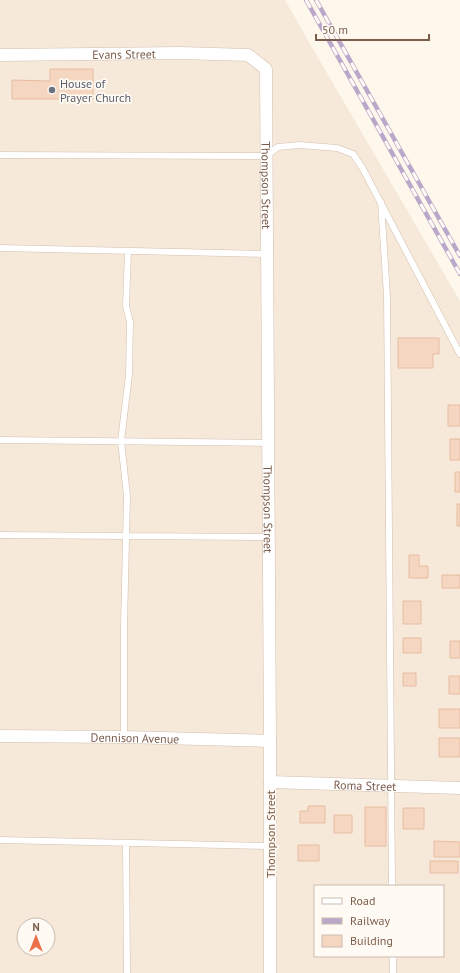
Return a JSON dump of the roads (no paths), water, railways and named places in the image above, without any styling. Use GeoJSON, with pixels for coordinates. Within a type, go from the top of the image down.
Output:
{"type":"FeatureCollection","features":[{"type":"Feature","properties":{"kind":"street","name":"Evans Street"},"geometry":{"type":"LineString","coordinates":[[0,55],[248,55]]}},
{"type":"Feature","properties":{"kind":"street","name":"Thompson Street"},"geometry":{"type":"LineString","coordinates":[[248,55],[266,69],[270,973]]}},
{"type":"Feature","properties":{"kind":"street","name":"Dennison Avenue"},"geometry":{"type":"LineString","coordinates":[[0,736],[124,737],[270,741]]}},
{"type":"Feature","properties":{"kind":"street","name":"Roma Street"},"geometry":{"type":"LineString","coordinates":[[270,782],[460,788]]}},
{"type":"Feature","properties":{"kind":"lane"},"geometry":{"type":"LineString","coordinates":[[0,155],[266,156],[278,147],[299,145],[337,148],[353,154],[381,202],[460,354]]}},
{"type":"Feature","properties":{"kind":"lane"},"geometry":{"type":"LineString","coordinates":[[381,202],[387,296],[392,885]]}},
{"type":"Feature","properties":{"kind":"lane"},"geometry":{"type":"LineString","coordinates":[[0,248],[267,254]]}},
{"type":"Feature","properties":{"kind":"lane"},"geometry":{"type":"LineString","coordinates":[[124,737],[123,651],[127,496],[121,441],[129,375],[130,322],[126,306],[128,251]]}},
{"type":"Feature","properties":{"kind":"lane"},"geometry":{"type":"LineString","coordinates":[[0,440],[268,443]]}},
{"type":"Feature","properties":{"kind":"lane"},"geometry":{"type":"LineString","coordinates":[[0,535],[269,537]]}},
{"type":"Feature","properties":{"kind":"lane"},"geometry":{"type":"LineString","coordinates":[[0,840],[270,846]]}},
{"type":"Feature","properties":{"kind":"lane"},"geometry":{"type":"LineString","coordinates":[[126,843],[127,973]]}},
{"type":"Feature","properties":{"kind":"lane"},"geometry":{"type":"LineString","coordinates":[[393,957],[393,973]]}},
{"type":"Feature","properties":{"kind":"railway"},"geometry":{"type":"LineString","coordinates":[[306,0],[460,274]]}},
{"type":"Feature","properties":{"kind":"railway"},"geometry":{"type":"LineString","coordinates":[[316,0],[460,256]]}},
{"type":"Feature","properties":{"kind":"place","name":"House of Prayer Church"},"geometry":{"type":"Point","coordinates":[52,90]}}]}
